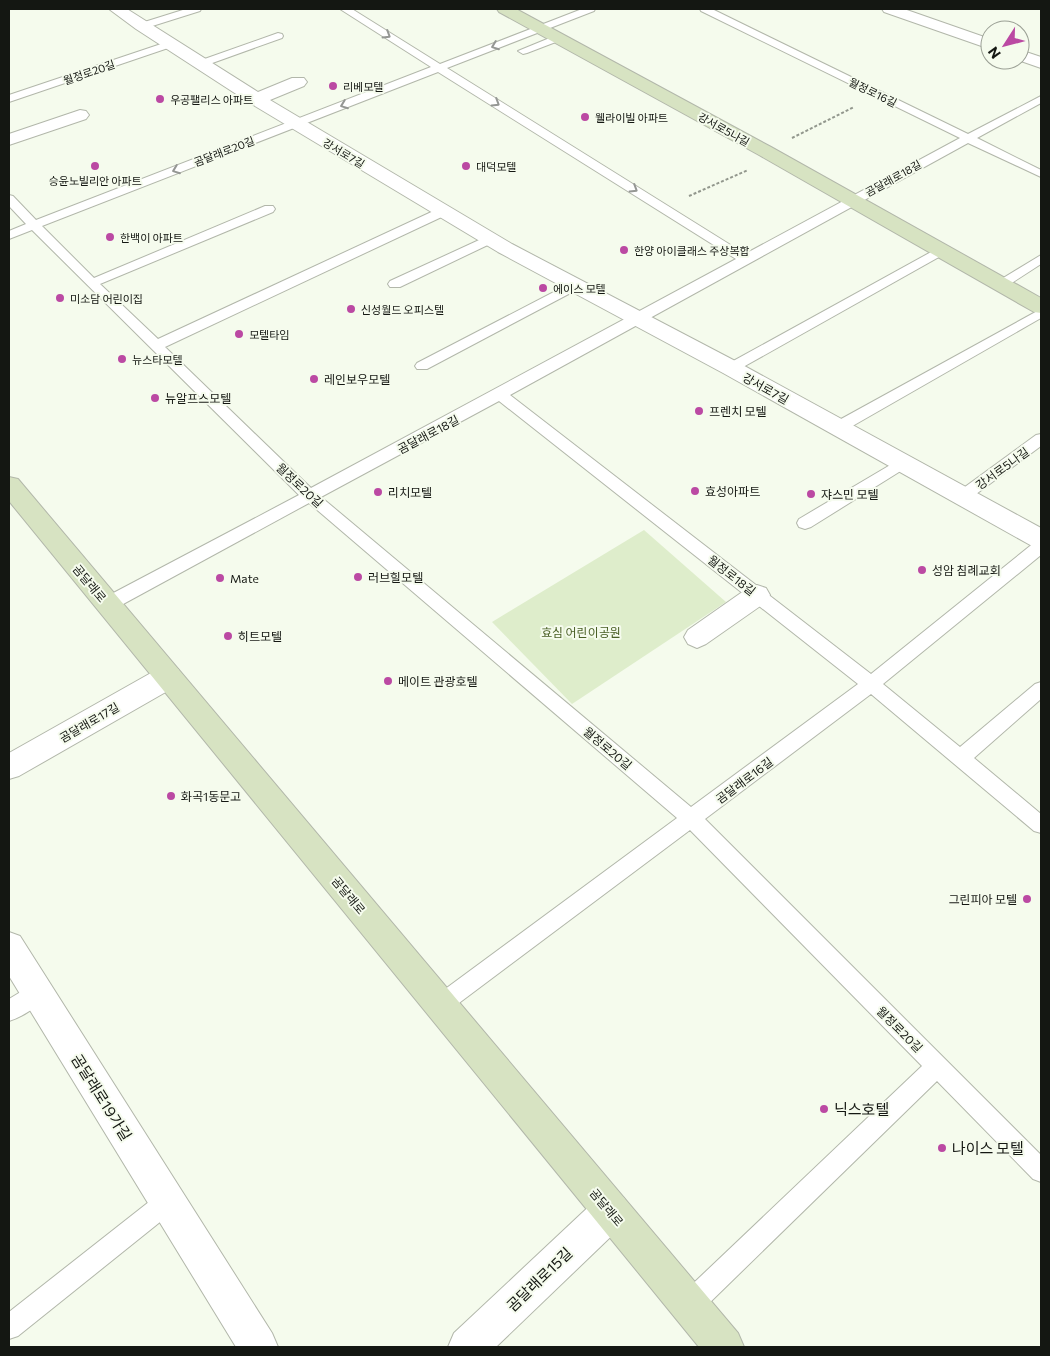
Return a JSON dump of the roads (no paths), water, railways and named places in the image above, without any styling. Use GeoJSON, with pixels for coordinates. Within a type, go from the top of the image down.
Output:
{"type":"FeatureCollection","features":[{"type":"Feature","properties":{"kind":"street","name":"강서로7길"},"geometry":{"type":"LineString","coordinates":[[117,9],[256,99],[490,239],[731,368],[1041,539]]}},
{"type":"Feature","properties":{"kind":"street","name":"강서로5나길"},"geometry":{"type":"LineString","coordinates":[[505,9],[765,151],[1002,283],[1041,307]]}},
{"type":"Feature","properties":{"kind":"street"},"geometry":{"type":"LineString","coordinates":[[890,9],[980,40]]}},
{"type":"Feature","properties":{"kind":"street"},"geometry":{"type":"LineString","coordinates":[[256,99],[298,82]]}},
{"type":"Feature","properties":{"kind":"street"},"geometry":{"type":"LineString","coordinates":[[9,140],[80,116]]}},
{"type":"Feature","properties":{"kind":"street","name":"곰달래로"},"geometry":{"type":"LineString","coordinates":[[9,485],[724,1347]]}},
{"type":"Feature","properties":{"kind":"street"},"geometry":{"type":"LineString","coordinates":[[697,637],[757,595]]}},
{"type":"Feature","properties":{"kind":"street","name":"곰달래로17길"},"geometry":{"type":"LineString","coordinates":[[9,767],[168,677]]}},
{"type":"Feature","properties":{"kind":"street","name":"곰달래로19가길"},"geometry":{"type":"LineString","coordinates":[[9,947],[258,1347]]}},
{"type":"Feature","properties":{"kind":"street","name":"곰달래로15길"},"geometry":{"type":"LineString","coordinates":[[468,1347],[611,1211]]}},
{"type":"Feature","properties":{"kind":"lane"},"geometry":{"type":"LineString","coordinates":[[142,26],[196,9]]}},
{"type":"Feature","properties":{"kind":"lane"},"geometry":{"type":"LineString","coordinates":[[345,9],[745,258]]}},
{"type":"Feature","properties":{"kind":"lane"},"geometry":{"type":"LineString","coordinates":[[523,50],[590,9]]}},
{"type":"Feature","properties":{"kind":"lane","name":"월정로16길"},"geometry":{"type":"LineString","coordinates":[[705,9],[1041,174]]}},
{"type":"Feature","properties":{"kind":"lane","name":"곰달래로20길"},"geometry":{"type":"LineString","coordinates":[[9,234],[440,68],[549,33]]}},
{"type":"Feature","properties":{"kind":"lane"},"geometry":{"type":"LineString","coordinates":[[200,64],[278,36]]}},
{"type":"Feature","properties":{"kind":"lane","name":"월정로20길"},"geometry":{"type":"LineString","coordinates":[[9,99],[170,44]]}},
{"type":"Feature","properties":{"kind":"lane","name":"곰달래로18길"},"geometry":{"type":"LineString","coordinates":[[108,604],[311,497],[745,258],[1041,99]]}},
{"type":"Feature","properties":{"kind":"lane","name":"월정로20길"},"geometry":{"type":"LineString","coordinates":[[9,199],[155,346],[311,497],[692,819],[1041,1171]]}},
{"type":"Feature","properties":{"kind":"lane"},"geometry":{"type":"LineString","coordinates":[[92,283],[269,210]]}},
{"type":"Feature","properties":{"kind":"lane"},"geometry":{"type":"LineString","coordinates":[[155,346],[444,211]]}},
{"type":"Feature","properties":{"kind":"lane"},"geometry":{"type":"LineString","coordinates":[[395,284],[490,239]]}},
{"type":"Feature","properties":{"kind":"lane"},"geometry":{"type":"LineString","coordinates":[[731,368],[942,250]]}},
{"type":"Feature","properties":{"kind":"lane"},"geometry":{"type":"LineString","coordinates":[[1002,283],[1041,259]]}},
{"type":"Feature","properties":{"kind":"lane"},"geometry":{"type":"LineString","coordinates":[[422,366],[574,285]]}},
{"type":"Feature","properties":{"kind":"lane"},"geometry":{"type":"LineString","coordinates":[[837,428],[1041,313]]}},
{"type":"Feature","properties":{"kind":"lane","name":"월정로18길"},"geometry":{"type":"LineString","coordinates":[[500,394],[871,684],[1041,825]]}},
{"type":"Feature","properties":{"kind":"lane","name":"강서로5나길"},"geometry":{"type":"LineString","coordinates":[[963,496],[1041,440]]}},
{"type":"Feature","properties":{"kind":"lane"},"geometry":{"type":"LineString","coordinates":[[805,523],[902,463]]}},
{"type":"Feature","properties":{"kind":"lane","name":"곰달래로16길"},"geometry":{"type":"LineString","coordinates":[[440,1005],[871,684],[1041,546]]}},
{"type":"Feature","properties":{"kind":"lane"},"geometry":{"type":"LineString","coordinates":[[961,758],[1041,689]]}},
{"type":"Feature","properties":{"kind":"lane"},"geometry":{"type":"LineString","coordinates":[[9,1011],[37,992]]}},
{"type":"Feature","properties":{"kind":"lane"},"geometry":{"type":"LineString","coordinates":[[689,1305],[937,1066]]}},
{"type":"Feature","properties":{"kind":"lane"},"geometry":{"type":"LineString","coordinates":[[9,1327],[167,1202]]}},
{"type":"Feature","properties":{"kind":"place","name":"리베모텔"},"geometry":{"type":"Point","coordinates":[333,86]}},
{"type":"Feature","properties":{"kind":"place","name":"우공팰리스 아파트"},"geometry":{"type":"Point","coordinates":[160,99]}},
{"type":"Feature","properties":{"kind":"place","name":"웰라이빌 아파트"},"geometry":{"type":"Point","coordinates":[585,117]}},
{"type":"Feature","properties":{"kind":"place","name":"승윤노빌리안 아파트"},"geometry":{"type":"Point","coordinates":[95,166]}},
{"type":"Feature","properties":{"kind":"place","name":"대덕모텔"},"geometry":{"type":"Point","coordinates":[466,166]}},
{"type":"Feature","properties":{"kind":"place","name":"한백이 아파트"},"geometry":{"type":"Point","coordinates":[110,237]}},
{"type":"Feature","properties":{"kind":"place","name":"한양 아이클래스 주상복합"},"geometry":{"type":"Point","coordinates":[624,250]}},
{"type":"Feature","properties":{"kind":"place","name":"에이스 모텔"},"geometry":{"type":"Point","coordinates":[543,288]}},
{"type":"Feature","properties":{"kind":"place","name":"미소담 어린이집"},"geometry":{"type":"Point","coordinates":[60,298]}},
{"type":"Feature","properties":{"kind":"place","name":"신성월드 오피스텔"},"geometry":{"type":"Point","coordinates":[351,309]}},
{"type":"Feature","properties":{"kind":"place","name":"모텔타임"},"geometry":{"type":"Point","coordinates":[239,334]}},
{"type":"Feature","properties":{"kind":"place","name":"뉴스타모텔"},"geometry":{"type":"Point","coordinates":[122,359]}},
{"type":"Feature","properties":{"kind":"place","name":"레인보우모텔"},"geometry":{"type":"Point","coordinates":[314,379]}},
{"type":"Feature","properties":{"kind":"place","name":"뉴알프스모텔"},"geometry":{"type":"Point","coordinates":[155,398]}},
{"type":"Feature","properties":{"kind":"place","name":"프렌치 모텔"},"geometry":{"type":"Point","coordinates":[699,411]}},
{"type":"Feature","properties":{"kind":"place","name":"효성아파트"},"geometry":{"type":"Point","coordinates":[695,491]}},
{"type":"Feature","properties":{"kind":"place","name":"리치모텔"},"geometry":{"type":"Point","coordinates":[378,492]}},
{"type":"Feature","properties":{"kind":"place","name":"쟈스민 모텔"},"geometry":{"type":"Point","coordinates":[811,494]}},
{"type":"Feature","properties":{"kind":"place","name":"성암 침례교회"},"geometry":{"type":"Point","coordinates":[922,570]}},
{"type":"Feature","properties":{"kind":"place","name":"러브힐모텔"},"geometry":{"type":"Point","coordinates":[358,577]}},
{"type":"Feature","properties":{"kind":"place","name":"Mate"},"geometry":{"type":"Point","coordinates":[220,578]}},
{"type":"Feature","properties":{"kind":"place","name":"히트모텔"},"geometry":{"type":"Point","coordinates":[228,636]}},
{"type":"Feature","properties":{"kind":"place","name":"메이트 관광호텔"},"geometry":{"type":"Point","coordinates":[388,681]}},
{"type":"Feature","properties":{"kind":"place","name":"화곡1동문고"},"geometry":{"type":"Point","coordinates":[171,796]}},
{"type":"Feature","properties":{"kind":"place","name":"그린피아 모텔"},"geometry":{"type":"Point","coordinates":[1027,899]}},
{"type":"Feature","properties":{"kind":"place","name":"닉스호텔"},"geometry":{"type":"Point","coordinates":[824,1109]}},
{"type":"Feature","properties":{"kind":"place","name":"나이스 모텔"},"geometry":{"type":"Point","coordinates":[942,1148]}},
{"type":"Feature","properties":{"kind":"park label","name":"효심 어린이공원"},"geometry":{"type":"Point","coordinates":[581,632]}}]}
